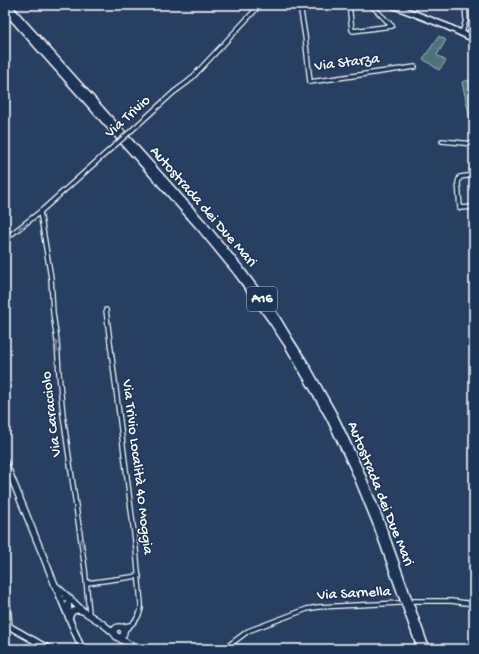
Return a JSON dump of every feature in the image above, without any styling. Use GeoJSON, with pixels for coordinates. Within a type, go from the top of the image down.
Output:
{"type":"FeatureCollection","features":[{"type":"Feature","properties":{"kind":"highway","name":"Autostrada dei Due Mari"},"geometry":{"type":"LineString","coordinates":[[7,5],[203,224],[245,275],[274,316],[306,366],[334,416],[359,470],[381,523],[426,649]]}},
{"type":"Feature","properties":{"kind":"highway","name":"Autostrada dei Due Mari"},"geometry":{"type":"LineString","coordinates":[[5,9],[205,232],[254,295],[287,343],[323,406],[355,471],[377,525],[421,649]]}},
{"type":"Feature","properties":{"kind":"main road"},"geometry":{"type":"LineString","coordinates":[[5,462],[55,585],[86,612],[134,649]]}},
{"type":"Feature","properties":{"kind":"main road"},"geometry":{"type":"LineString","coordinates":[[103,624],[121,630],[129,644]]}},
{"type":"Feature","properties":{"kind":"main road"},"geometry":{"type":"LineString","coordinates":[[116,635],[114,630],[121,630]]}},
{"type":"Feature","properties":{"kind":"main road"},"geometry":{"type":"LineString","coordinates":[[116,635],[121,636],[121,630]]}},
{"type":"Feature","properties":{"kind":"street","name":"Via Trivio"},"geometry":{"type":"LineString","coordinates":[[5,239],[40,212],[174,92],[189,81],[260,5]]}},
{"type":"Feature","properties":{"kind":"street","name":"Via Starza"},"geometry":{"type":"LineString","coordinates":[[300,5],[310,82],[414,67]]}},
{"type":"Feature","properties":{"kind":"street"},"geometry":{"type":"LineString","coordinates":[[349,5],[353,31],[392,26],[371,5]]}},
{"type":"Feature","properties":{"kind":"street"},"geometry":{"type":"LineString","coordinates":[[392,5],[472,38]]}},
{"type":"Feature","properties":{"kind":"street"},"geometry":{"type":"LineString","coordinates":[[462,33],[466,20],[465,5]]}},
{"type":"Feature","properties":{"kind":"street"},"geometry":{"type":"LineString","coordinates":[[466,20],[469,23],[474,22],[470,31],[472,38]]}},
{"type":"Feature","properties":{"kind":"street"},"geometry":{"type":"LineString","coordinates":[[442,141],[474,144]]}},
{"type":"Feature","properties":{"kind":"street"},"geometry":{"type":"LineString","coordinates":[[474,175],[460,177],[458,182],[460,208],[474,207]]}},
{"type":"Feature","properties":{"kind":"street","name":"Via Caracciolo"},"geometry":{"type":"LineString","coordinates":[[40,212],[51,278],[52,312],[57,341],[63,415],[87,583],[86,612]]}},
{"type":"Feature","properties":{"kind":"street","name":"Via Trivio Località 40 Moggia"},"geometry":{"type":"LineString","coordinates":[[106,310],[141,608],[139,616],[131,625],[121,630]]}},
{"type":"Feature","properties":{"kind":"street"},"geometry":{"type":"LineString","coordinates":[[5,569],[10,627]]}},
{"type":"Feature","properties":{"kind":"street"},"geometry":{"type":"LineString","coordinates":[[87,583],[138,576]]}},
{"type":"Feature","properties":{"kind":"street"},"geometry":{"type":"LineString","coordinates":[[55,585],[82,649]]}},
{"type":"Feature","properties":{"kind":"street"},"geometry":{"type":"LineString","coordinates":[[62,602],[68,597]]}},
{"type":"Feature","properties":{"kind":"street"},"geometry":{"type":"LineString","coordinates":[[68,597],[69,619]]}},
{"type":"Feature","properties":{"kind":"street","name":"Via Sarnella"},"geometry":{"type":"LineString","coordinates":[[414,601],[451,601],[474,604]]}},
{"type":"Feature","properties":{"kind":"street","name":"Via Sarnella"},"geometry":{"type":"LineString","coordinates":[[224,649],[248,631],[307,609],[318,607],[399,603]]}},
{"type":"Feature","properties":{"kind":"street"},"geometry":{"type":"LineString","coordinates":[[69,619],[73,611],[76,610],[86,612]]}},
{"type":"Feature","properties":{"kind":"street"},"geometry":{"type":"LineString","coordinates":[[5,624],[49,649]]}},
{"type":"Feature","properties":{"kind":"green space"},"geometry":{"type":"Polygon","coordinates":[[[439,36],[446,40],[437,55],[446,61],[439,70],[423,59],[439,36]]]}},
{"type":"Feature","properties":{"kind":"green space"},"geometry":{"type":"Polygon","coordinates":[[[474,79],[474,132],[473,132],[462,82],[474,79]]]}}]}
